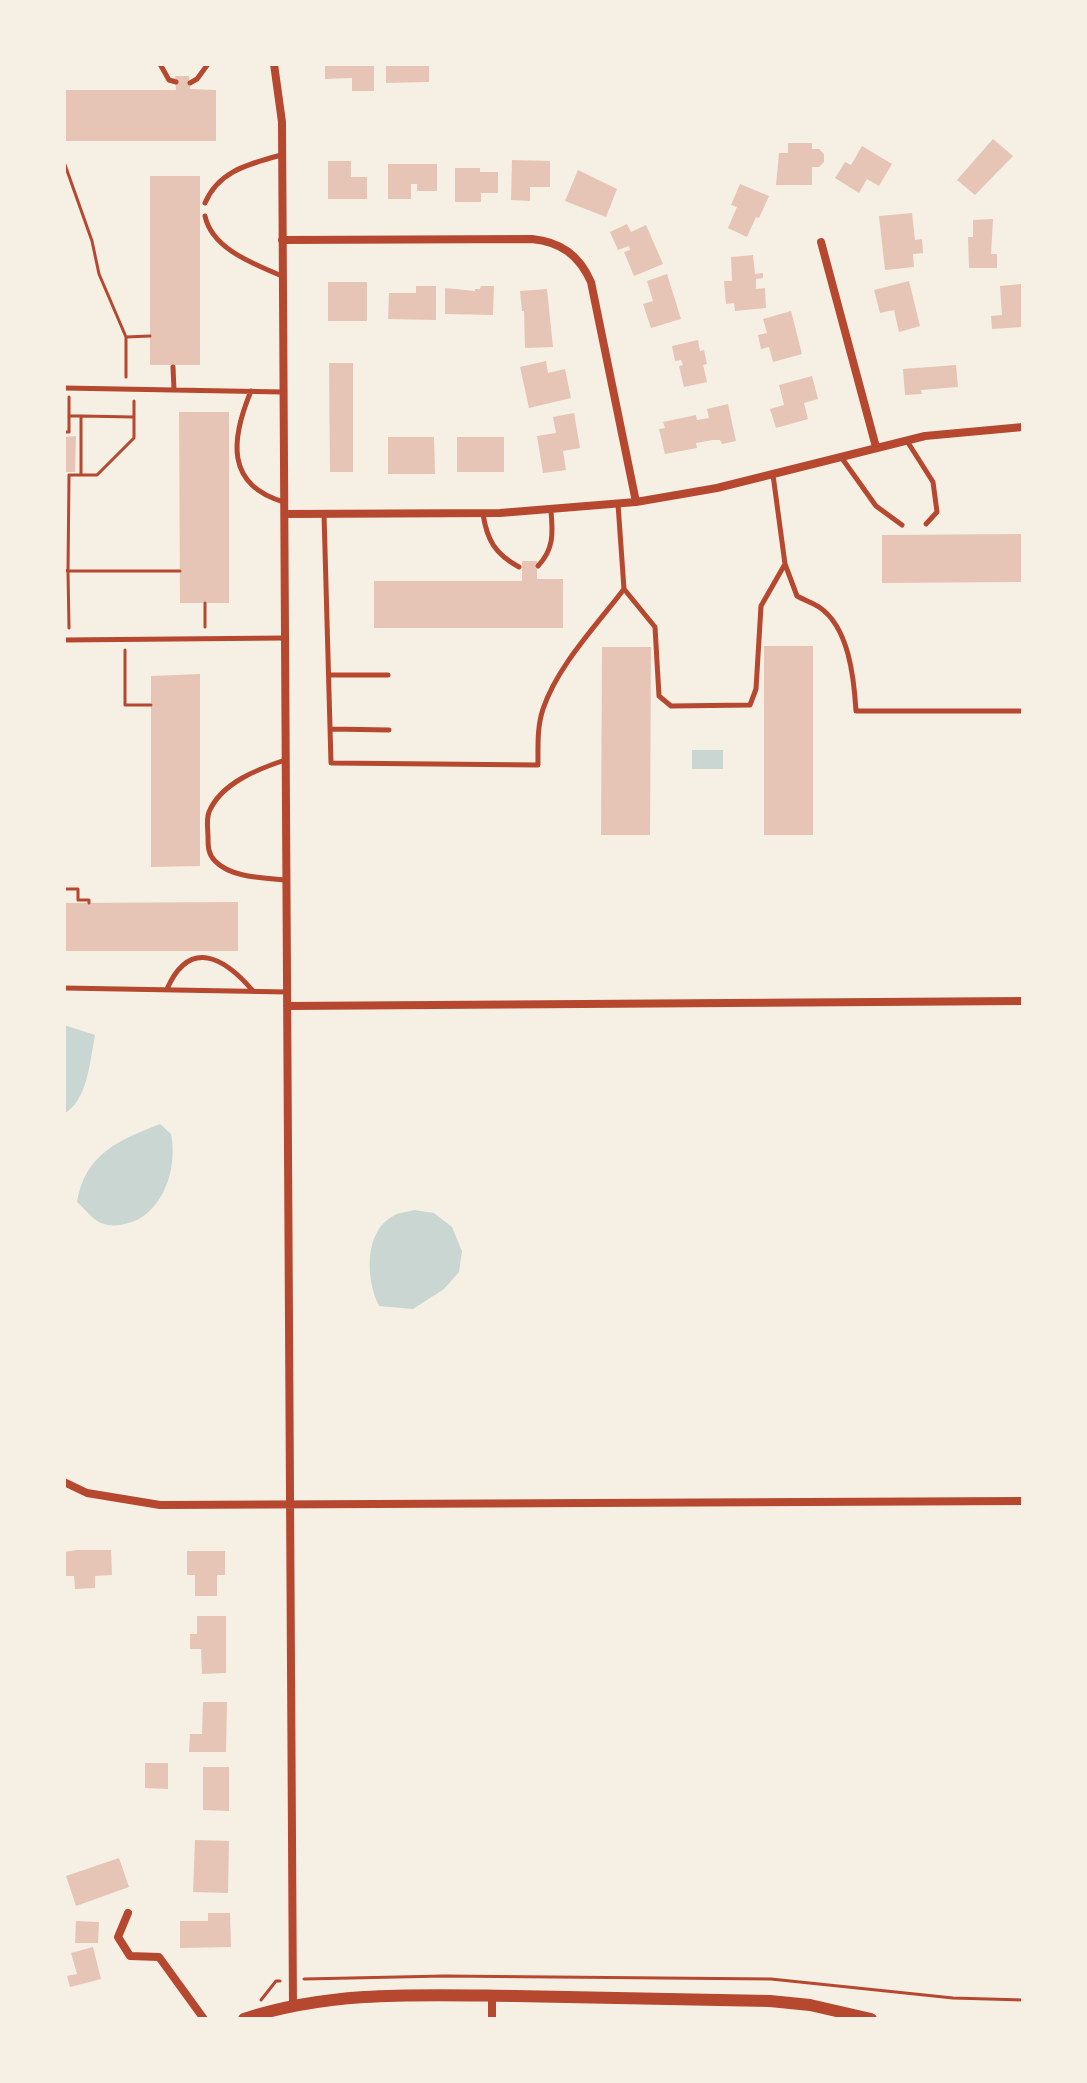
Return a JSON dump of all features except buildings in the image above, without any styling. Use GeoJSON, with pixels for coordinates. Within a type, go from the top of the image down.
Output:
{"type":"FeatureCollection","features":[{"type":"Feature","properties":{"kind":"street"},"geometry":{"type":"LineString","coordinates":[[274,64],[282,122],[293,2005]]}},
{"type":"Feature","properties":{"kind":"street"},"geometry":{"type":"LineString","coordinates":[[282,240],[532,239],[547,240],[563,247],[576,257],[591,282],[636,502]]}},
{"type":"Feature","properties":{"kind":"street"},"geometry":{"type":"LineString","coordinates":[[821,242],[876,447]]}},
{"type":"Feature","properties":{"kind":"street"},"geometry":{"type":"LineString","coordinates":[[285,514],[483,514],[636,502],[717,488],[906,440],[1023,427]]}},
{"type":"Feature","properties":{"kind":"street"},"geometry":{"type":"LineString","coordinates":[[287,1006],[1023,1001]]}},
{"type":"Feature","properties":{"kind":"street"},"geometry":{"type":"LineString","coordinates":[[64,1482],[87,1493],[160,1505],[1023,1501]]}},
{"type":"Feature","properties":{"kind":"street"},"geometry":{"type":"LineString","coordinates":[[128,1913],[118,1937],[130,1956],[159,1957],[204,2019]]}},
{"type":"Feature","properties":{"kind":"street"},"geometry":{"type":"LineString","coordinates":[[492,1996],[492,2019]]}},
{"type":"Feature","properties":{"kind":"street"},"geometry":{"type":"LineString","coordinates":[[244,2019],[293,2005],[358,1997],[492,1996],[770,2001],[810,2005],[871,2019]]}},
{"type":"Feature","properties":{"kind":"lane"},"geometry":{"type":"LineString","coordinates":[[160,64],[169,80],[176,82]]}},
{"type":"Feature","properties":{"kind":"lane"},"geometry":{"type":"LineString","coordinates":[[190,83],[208,64]]}},
{"type":"Feature","properties":{"kind":"lane"},"geometry":{"type":"LineString","coordinates":[[205,203],[219,180],[230,173],[281,155]]}},
{"type":"Feature","properties":{"kind":"lane"},"geometry":{"type":"LineString","coordinates":[[205,216],[214,235],[236,254],[282,276]]}},
{"type":"Feature","properties":{"kind":"lane"},"geometry":{"type":"LineString","coordinates":[[173,367],[174,390]]}},
{"type":"Feature","properties":{"kind":"lane"},"geometry":{"type":"LineString","coordinates":[[67,388],[283,392]]}},
{"type":"Feature","properties":{"kind":"lane"},"geometry":{"type":"LineString","coordinates":[[251,391],[236,432],[236,454],[244,477],[254,488],[267,497],[285,502]]}},
{"type":"Feature","properties":{"kind":"lane"},"geometry":{"type":"LineString","coordinates":[[906,440],[933,482],[937,512],[926,524]]}},
{"type":"Feature","properties":{"kind":"lane"},"geometry":{"type":"LineString","coordinates":[[840,456],[876,506],[902,525]]}},
{"type":"Feature","properties":{"kind":"lane"},"geometry":{"type":"LineString","coordinates":[[773,474],[785,564],[797,596],[822,609],[843,637],[854,677],[856,711],[1023,711]]}},
{"type":"Feature","properties":{"kind":"lane"},"geometry":{"type":"LineString","coordinates":[[618,504],[624,589],[655,627],[659,696],[671,706],[750,705],[756,689],[761,606],[785,564]]}},
{"type":"Feature","properties":{"kind":"lane"},"geometry":{"type":"LineString","coordinates":[[538,566],[549,555],[553,536],[551,511]]}},
{"type":"Feature","properties":{"kind":"lane"},"geometry":{"type":"LineString","coordinates":[[324,514],[331,763],[538,765],[538,730],[543,708],[565,668],[624,589]]}},
{"type":"Feature","properties":{"kind":"lane"},"geometry":{"type":"LineString","coordinates":[[483,514],[487,537],[503,557],[519,567]]}},
{"type":"Feature","properties":{"kind":"lane"},"geometry":{"type":"LineString","coordinates":[[66,640],[285,638]]}},
{"type":"Feature","properties":{"kind":"lane"},"geometry":{"type":"LineString","coordinates":[[329,675],[388,675]]}},
{"type":"Feature","properties":{"kind":"lane"},"geometry":{"type":"LineString","coordinates":[[331,729],[389,730]]}},
{"type":"Feature","properties":{"kind":"lane"},"geometry":{"type":"LineString","coordinates":[[286,759],[257,769],[232,786],[218,799],[208,821],[208,851],[216,862],[250,876],[286,880]]}},
{"type":"Feature","properties":{"kind":"lane"},"geometry":{"type":"LineString","coordinates":[[167,990],[180,967],[195,958],[212,957],[236,971],[254,992]]}},
{"type":"Feature","properties":{"kind":"lane"},"geometry":{"type":"LineString","coordinates":[[64,988],[287,992]]}},
{"type":"Feature","properties":{"kind":"path"},"geometry":{"type":"LineString","coordinates":[[64,162],[92,241],[99,274],[126,337],[125,389]]}},
{"type":"Feature","properties":{"kind":"path"},"geometry":{"type":"LineString","coordinates":[[126,337],[150,336]]}},
{"type":"Feature","properties":{"kind":"path"},"geometry":{"type":"LineString","coordinates":[[64,432],[69,432],[67,388]]}},
{"type":"Feature","properties":{"kind":"path"},"geometry":{"type":"LineString","coordinates":[[66,640],[69,475],[97,475],[134,438],[134,417],[69,416]]}},
{"type":"Feature","properties":{"kind":"path"},"geometry":{"type":"LineString","coordinates":[[81,416],[81,475]]}},
{"type":"Feature","properties":{"kind":"path"},"geometry":{"type":"LineString","coordinates":[[66,570],[180,571]]}},
{"type":"Feature","properties":{"kind":"path"},"geometry":{"type":"LineString","coordinates":[[205,603],[205,639]]}},
{"type":"Feature","properties":{"kind":"path"},"geometry":{"type":"LineString","coordinates":[[125,639],[125,705],[151,705]]}},
{"type":"Feature","properties":{"kind":"path"},"geometry":{"type":"LineString","coordinates":[[64,889],[78,889],[78,900],[89,900],[89,903]]}},
{"type":"Feature","properties":{"kind":"path"},"geometry":{"type":"LineString","coordinates":[[261,1999],[276,1981],[444,1976],[771,1979],[953,1998],[1023,2000]]}},
{"type":"Feature","properties":{"kind":"shaded area"},"geometry":{"type":"Polygon","coordinates":[[[692,750],[723,750],[723,769],[692,769],[692,750]]]}},
{"type":"Feature","properties":{"kind":"shaded area"},"geometry":{"type":"Polygon","coordinates":[[[64,1025],[95,1035],[83,1089],[72,1108],[64,1114],[64,1025]]]}},
{"type":"Feature","properties":{"kind":"shaded area"},"geometry":{"type":"Polygon","coordinates":[[[160,1124],[171,1134],[173,1147],[170,1175],[158,1201],[138,1219],[125,1224],[110,1225],[98,1221],[77,1202],[88,1172],[96,1160],[118,1143],[160,1124]]]}},
{"type":"Feature","properties":{"kind":"shaded area"},"geometry":{"type":"Polygon","coordinates":[[[414,1210],[434,1213],[452,1227],[462,1251],[459,1272],[444,1289],[413,1309],[379,1306],[370,1270],[372,1244],[385,1222],[397,1214],[414,1210]]]}}]}
